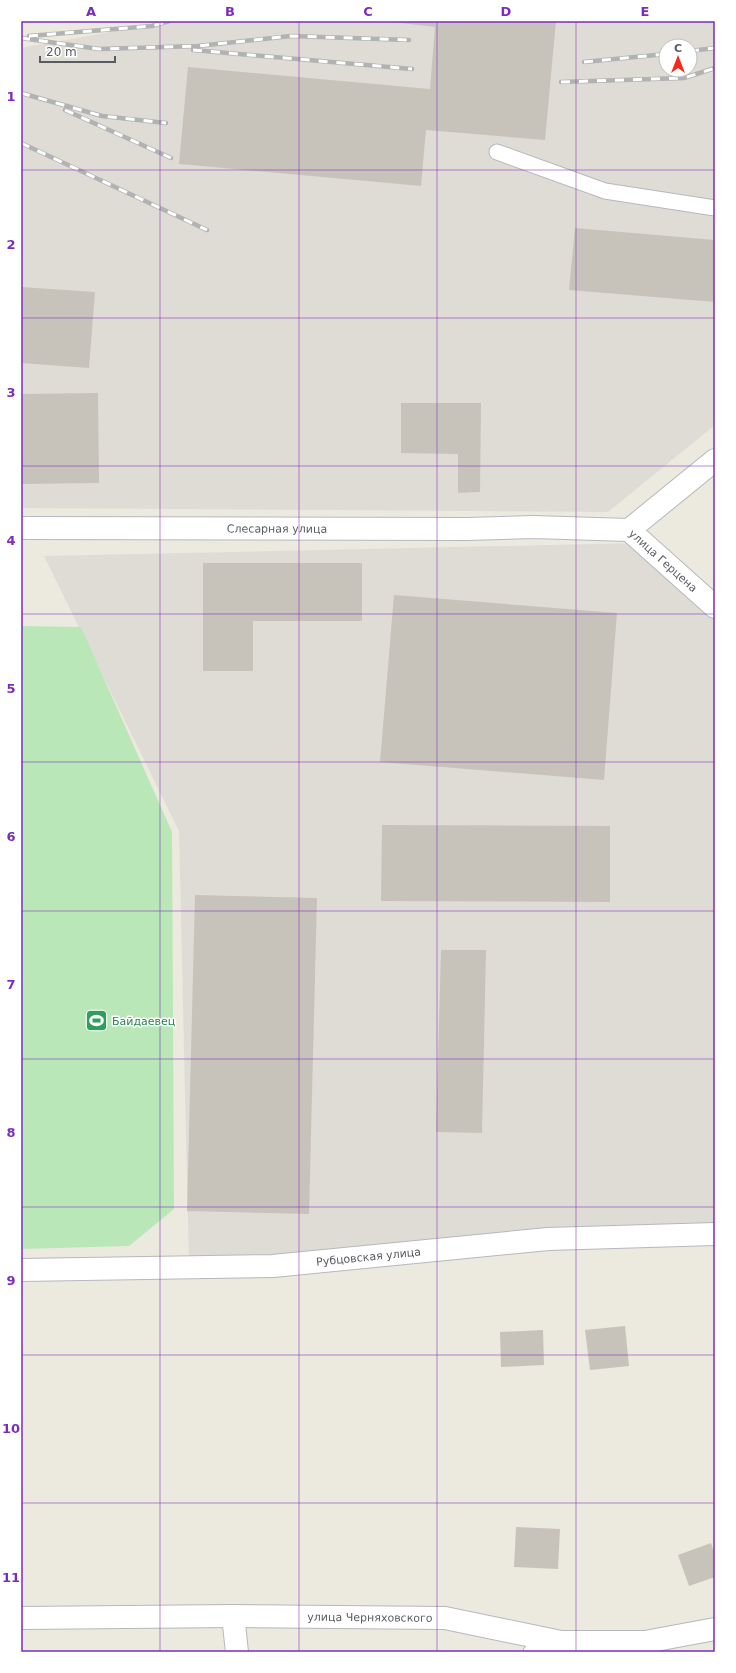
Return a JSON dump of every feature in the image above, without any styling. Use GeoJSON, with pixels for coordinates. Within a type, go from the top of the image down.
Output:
{"type":"FeatureCollection","features":[{"type":"Feature","properties":{"kind":"street"},"geometry":{"type":"LineString","coordinates":[[629,530],[715,460]]}},
{"type":"Feature","properties":{"kind":"street","name":"улица Герцена"},"geometry":{"type":"LineString","coordinates":[[533,526],[629,530],[715,607]]}},
{"type":"Feature","properties":{"kind":"street","name":"Слесарная улица"},"geometry":{"type":"LineString","coordinates":[[21,528],[467,529],[533,526]]}},
{"type":"Feature","properties":{"kind":"street","name":"Рубцовская улица"},"geometry":{"type":"LineString","coordinates":[[21,1270],[273,1266],[548,1238],[715,1234]]}},
{"type":"Feature","properties":{"kind":"street"},"geometry":{"type":"LineString","coordinates":[[233,1616],[238,1652]]}},
{"type":"Feature","properties":{"kind":"street","name":"улица Черняховского"},"geometry":{"type":"LineString","coordinates":[[21,1618],[233,1616],[446,1618],[561,1642],[645,1642],[715,1629]]}},
{"type":"Feature","properties":{"kind":"lane"},"geometry":{"type":"LineString","coordinates":[[497,152],[605,191],[715,208]]}},
{"type":"Feature","properties":{"kind":"lane"},"geometry":{"type":"LineString","coordinates":[[531,1652],[561,1642]]}},
{"type":"Feature","properties":{"kind":"shaded area"},"geometry":{"type":"Polygon","coordinates":[[[172,21],[715,21],[715,425],[608,512],[21,508],[21,48],[172,21]]]}},
{"type":"Feature","properties":{"kind":"shaded area"},"geometry":{"type":"Polygon","coordinates":[[[640,543],[715,612],[715,1233],[189,1266],[179,831],[44,556],[640,543]]]}},
{"type":"Feature","properties":{"kind":"green space","name":"Байдаевец"},"geometry":{"type":"Polygon","coordinates":[[[21,626],[81,627],[172,832],[174,1209],[129,1246],[21,1249],[21,626]]]}},
{"type":"Feature","properties":{"kind":"building"},"geometry":{"type":"Polygon","coordinates":[[[385,21],[556,21],[545,140],[426,130],[421,186],[179,164],[188,67],[430,89],[435,27],[385,21]]]}},
{"type":"Feature","properties":{"kind":"building"},"geometry":{"type":"Polygon","coordinates":[[[575,228],[715,240],[715,302],[569,290],[575,228]]]}},
{"type":"Feature","properties":{"kind":"building"},"geometry":{"type":"Polygon","coordinates":[[[21,287],[95,292],[89,368],[21,363],[21,287]]]}},
{"type":"Feature","properties":{"kind":"building"},"geometry":{"type":"Polygon","coordinates":[[[98,393],[99,483],[21,484],[21,394],[98,393]]]}},
{"type":"Feature","properties":{"kind":"building"},"geometry":{"type":"Polygon","coordinates":[[[401,403],[481,403],[480,492],[458,493],[458,454],[401,453],[401,403]]]}},
{"type":"Feature","properties":{"kind":"building"},"geometry":{"type":"Polygon","coordinates":[[[203,563],[362,563],[362,621],[253,621],[253,671],[203,671],[203,563]]]}},
{"type":"Feature","properties":{"kind":"building"},"geometry":{"type":"Polygon","coordinates":[[[394,595],[617,613],[604,780],[380,762],[394,595]]]}},
{"type":"Feature","properties":{"kind":"building"},"geometry":{"type":"Polygon","coordinates":[[[382,825],[610,826],[610,902],[381,901],[382,825]]]}},
{"type":"Feature","properties":{"kind":"building"},"geometry":{"type":"Polygon","coordinates":[[[195,895],[317,898],[309,1214],[187,1211],[195,895]]]}},
{"type":"Feature","properties":{"kind":"building"},"geometry":{"type":"Polygon","coordinates":[[[441,950],[486,950],[482,1133],[436,1132],[441,950]]]}},
{"type":"Feature","properties":{"kind":"building"},"geometry":{"type":"Polygon","coordinates":[[[625,1326],[629,1366],[590,1370],[585,1330],[625,1326]]]}},
{"type":"Feature","properties":{"kind":"building"},"geometry":{"type":"Polygon","coordinates":[[[543,1330],[544,1365],[501,1367],[500,1332],[543,1330]]]}},
{"type":"Feature","properties":{"kind":"building"},"geometry":{"type":"Polygon","coordinates":[[[516,1527],[560,1529],[558,1569],[514,1567],[516,1527]]]}},
{"type":"Feature","properties":{"kind":"building"},"geometry":{"type":"Polygon","coordinates":[[[711,1543],[715,1555],[715,1577],[689,1586],[678,1555],[711,1543]]]}},
{"type":"Feature","properties":{"kind":"railway"},"geometry":{"type":"LineString","coordinates":[[29,36],[152,26],[169,21]]}},
{"type":"Feature","properties":{"kind":"railway"},"geometry":{"type":"LineString","coordinates":[[21,38],[99,49],[198,46],[291,36],[409,40]]}},
{"type":"Feature","properties":{"kind":"railway"},"geometry":{"type":"LineString","coordinates":[[698,50],[715,48]]}},
{"type":"Feature","properties":{"kind":"railway"},"geometry":{"type":"LineString","coordinates":[[193,50],[412,69]]}},
{"type":"Feature","properties":{"kind":"railway"},"geometry":{"type":"LineString","coordinates":[[584,62],[658,55]]}},
{"type":"Feature","properties":{"kind":"railway"},"geometry":{"type":"LineString","coordinates":[[561,82],[684,78],[715,68]]}},
{"type":"Feature","properties":{"kind":"railway"},"geometry":{"type":"LineString","coordinates":[[21,93],[102,116],[166,123]]}},
{"type":"Feature","properties":{"kind":"railway"},"geometry":{"type":"LineString","coordinates":[[65,110],[171,158]]}},
{"type":"Feature","properties":{"kind":"railway"},"geometry":{"type":"LineString","coordinates":[[21,143],[207,230]]}},
{"type":"Feature","properties":{"kind":"place","name":"Байдаевец"},"geometry":{"type":"Point","coordinates":[97,1021]}}]}
